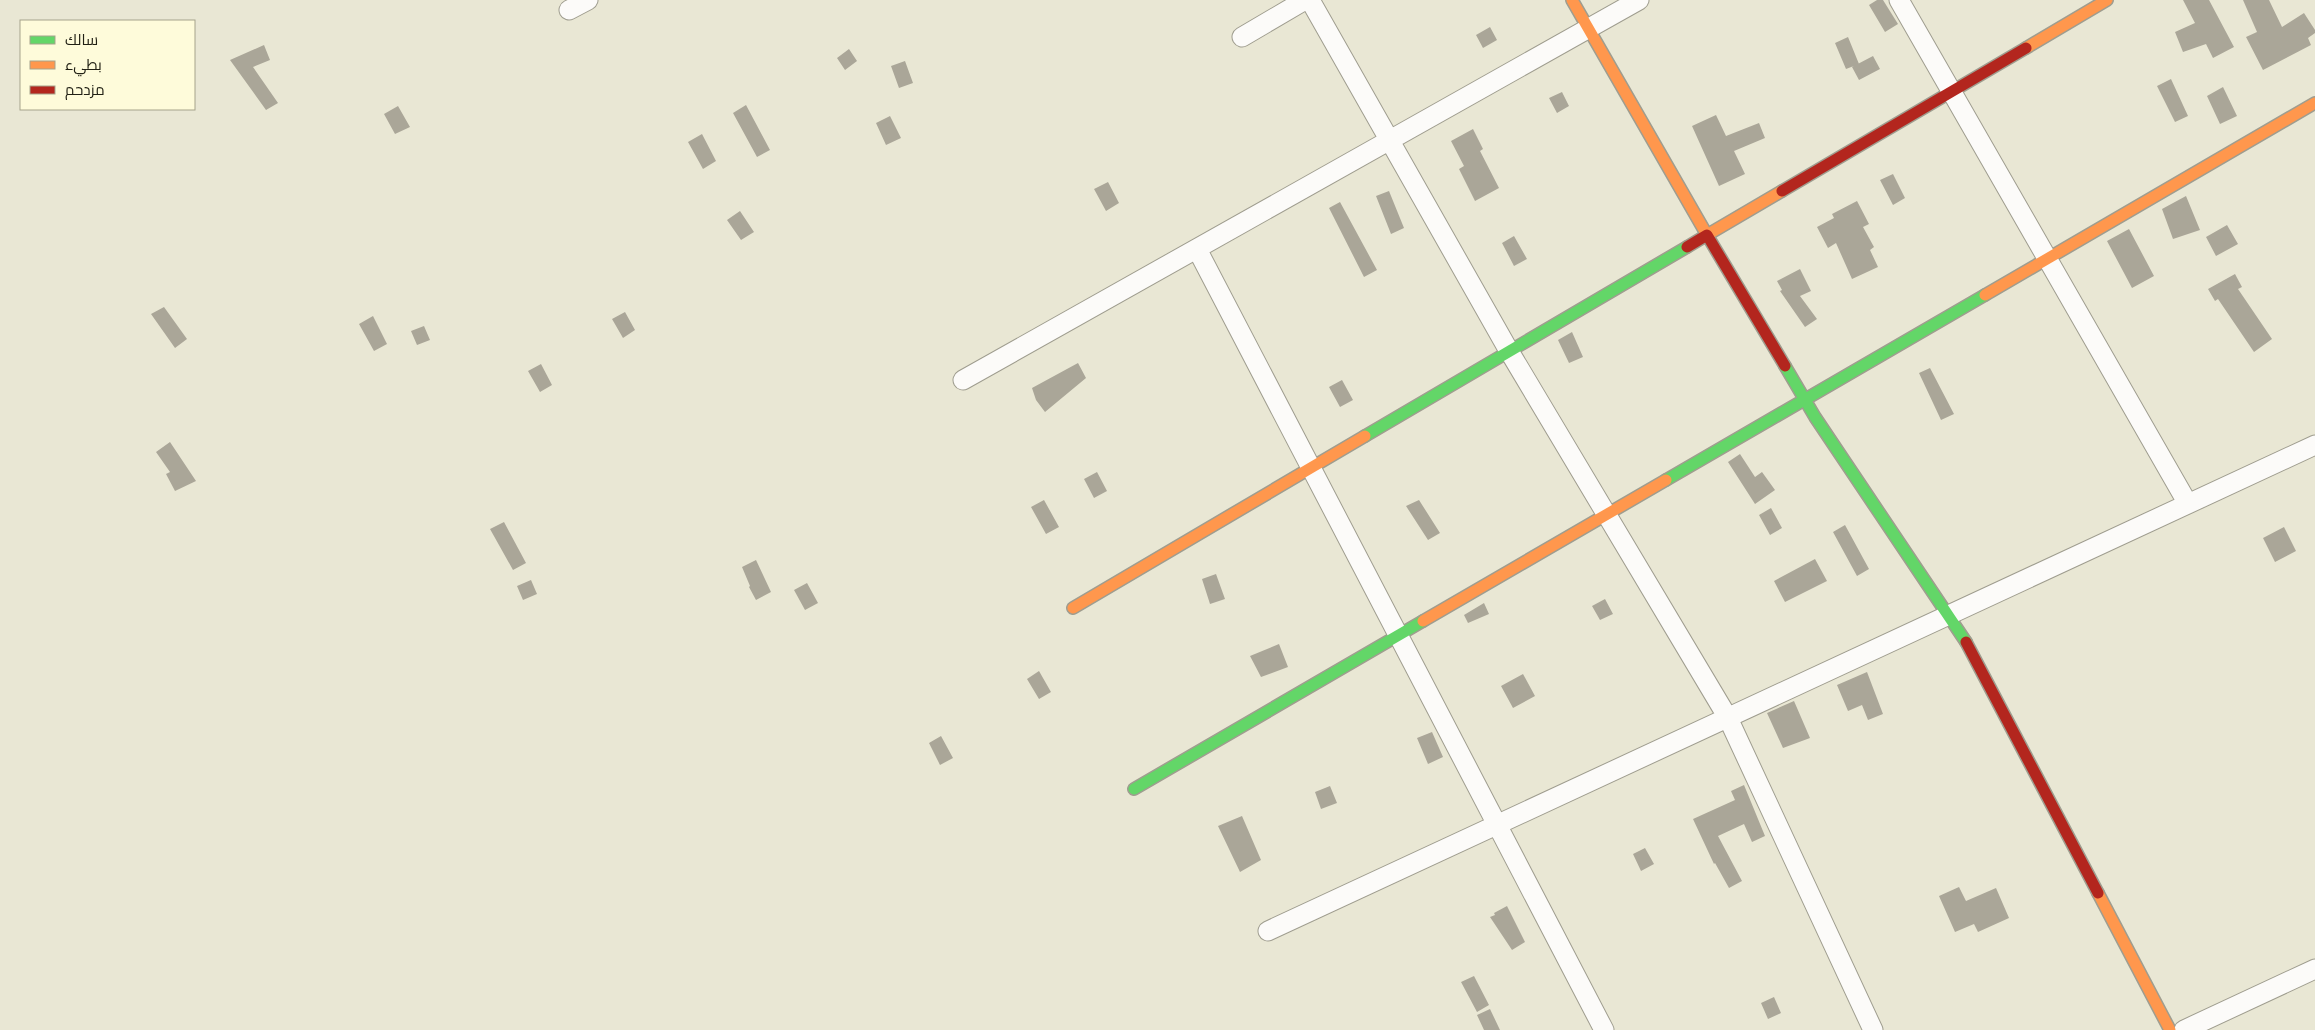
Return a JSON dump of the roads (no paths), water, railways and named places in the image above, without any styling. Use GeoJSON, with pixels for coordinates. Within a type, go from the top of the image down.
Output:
{"type":"FeatureCollection","features":[{"type":"Feature","properties":{"kind":"street"},"geometry":{"type":"LineString","coordinates":[[569,10],[588,0]]}},
{"type":"Feature","properties":{"kind":"street"},"geometry":{"type":"LineString","coordinates":[[1242,37],[1305,0]]}},
{"type":"Feature","properties":{"kind":"street"},"geometry":{"type":"LineString","coordinates":[[1310,0],[1509,351],[1728,718],[1873,1030]]}},
{"type":"Feature","properties":{"kind":"street"},"geometry":{"type":"LineString","coordinates":[[1572,0],[1707,235],[1805,400],[1962,634],[2170,1030]]}},
{"type":"Feature","properties":{"kind":"street"},"geometry":{"type":"LineString","coordinates":[[963,380],[1589,30],[1639,0]]}},
{"type":"Feature","properties":{"kind":"street"},"geometry":{"type":"LineString","coordinates":[[1899,0],[2188,504]]}},
{"type":"Feature","properties":{"kind":"street"},"geometry":{"type":"LineString","coordinates":[[1073,608],[2107,0]]}},
{"type":"Feature","properties":{"kind":"street"},"geometry":{"type":"LineString","coordinates":[[1134,789],[2315,103]]}},
{"type":"Feature","properties":{"kind":"street"},"geometry":{"type":"LineString","coordinates":[[1197,249],[1604,1030]]}},
{"type":"Feature","properties":{"kind":"street"},"geometry":{"type":"LineString","coordinates":[[1268,931],[2315,445]]}},
{"type":"Feature","properties":{"kind":"street"},"geometry":{"type":"LineString","coordinates":[[2184,1030],[2315,968]]}}]}
